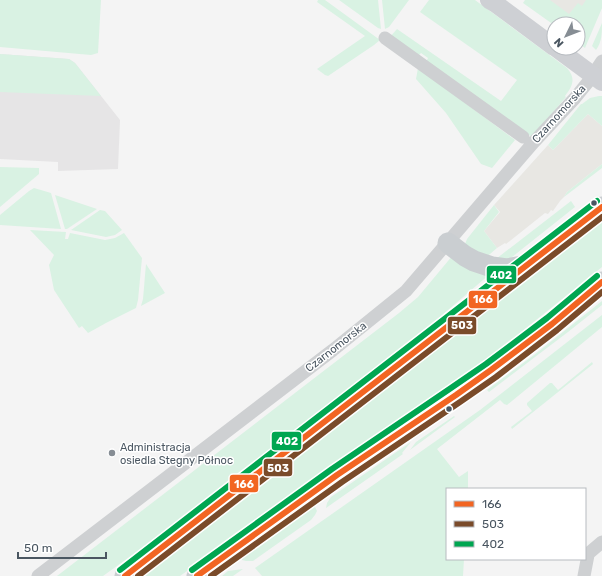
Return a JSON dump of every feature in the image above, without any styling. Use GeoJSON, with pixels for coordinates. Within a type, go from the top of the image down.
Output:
{"type":"FeatureCollection","features":[{"type":"Feature","properties":{"kind":"main road"},"geometry":{"type":"LineString","coordinates":[[125,576],[602,207]]}},
{"type":"Feature","properties":{"kind":"main road"},"geometry":{"type":"LineString","coordinates":[[448,243],[474,261],[492,267],[507,270],[527,265]]}},
{"type":"Feature","properties":{"kind":"main road"},"geometry":{"type":"LineString","coordinates":[[197,576],[337,475],[491,370],[552,324],[602,282]]}},
{"type":"Feature","properties":{"kind":"street"},"geometry":{"type":"LineString","coordinates":[[492,1],[546,40]]}},
{"type":"Feature","properties":{"kind":"street"},"geometry":{"type":"LineString","coordinates":[[385,38],[523,137]]}},
{"type":"Feature","properties":{"kind":"street"},"geometry":{"type":"LineString","coordinates":[[570,56],[599,73]]}},
{"type":"Feature","properties":{"kind":"street","name":"Czarnomorska"},"geometry":{"type":"LineString","coordinates":[[38,576],[212,443],[406,291],[533,143],[599,73]]}},
{"type":"Feature","properties":{"kind":"street"},"geometry":{"type":"LineString","coordinates":[[584,576],[589,553],[602,542]]}},
{"type":"Feature","properties":{"kind":"shaded area"},"geometry":{"type":"Polygon","coordinates":[[[540,0],[602,0],[602,8],[586,19],[586,16],[565,16],[540,0]]]}},
{"type":"Feature","properties":{"kind":"shaded area"},"geometry":{"type":"Polygon","coordinates":[[[0,54],[69,59],[75,63],[120,120],[118,169],[58,171],[58,162],[0,159],[0,54]]]}},
{"type":"Feature","properties":{"kind":"shaded area"},"geometry":{"type":"Polygon","coordinates":[[[588,114],[602,126],[602,164],[567,192],[553,211],[551,210],[548,214],[545,213],[506,244],[505,243],[497,248],[484,231],[500,212],[494,205],[548,145],[553,150],[588,114]]]}},
{"type":"Feature","properties":{"kind":"green space"},"geometry":{"type":"Polygon","coordinates":[[[0,0],[101,0],[98,53],[91,55],[0,47],[0,0]]]}},
{"type":"Feature","properties":{"kind":"green space"},"geometry":{"type":"Polygon","coordinates":[[[318,0],[325,0],[380,40],[328,76],[317,69],[365,36],[317,2],[318,0]]]}},
{"type":"Feature","properties":{"kind":"green space"},"geometry":{"type":"Polygon","coordinates":[[[339,0],[378,0],[381,29],[378,28],[339,0]]]}},
{"type":"Feature","properties":{"kind":"green space"},"geometry":{"type":"Polygon","coordinates":[[[382,0],[409,0],[389,27],[385,29],[382,0]]]}},
{"type":"Feature","properties":{"kind":"green space"},"geometry":{"type":"Polygon","coordinates":[[[429,0],[475,0],[546,52],[546,56],[551,56],[567,68],[572,75],[572,85],[565,96],[566,97],[532,137],[426,62],[428,58],[421,53],[418,56],[390,37],[397,29],[501,101],[517,80],[420,12],[429,0]]]}},
{"type":"Feature","properties":{"kind":"green space"},"geometry":{"type":"Polygon","coordinates":[[[525,0],[550,0],[569,14],[578,3],[582,6],[586,0],[602,0],[602,8],[586,46],[586,16],[546,16],[546,19],[523,3],[525,0]]]}},
{"type":"Feature","properties":{"kind":"green space"},"geometry":{"type":"Polygon","coordinates":[[[602,23],[601,41],[596,50],[592,46],[602,23]]]}},
{"type":"Feature","properties":{"kind":"green space"},"geometry":{"type":"Polygon","coordinates":[[[0,54],[69,59],[75,63],[101,96],[0,92],[0,54]]]}},
{"type":"Feature","properties":{"kind":"green space"},"geometry":{"type":"Polygon","coordinates":[[[418,68],[515,140],[492,168],[481,164],[446,113],[416,79],[418,68]]]}},
{"type":"Feature","properties":{"kind":"green space"},"geometry":{"type":"Polygon","coordinates":[[[602,96],[602,126],[588,114],[553,150],[548,145],[581,104],[590,98],[602,96]]]}},
{"type":"Feature","properties":{"kind":"green space"},"geometry":{"type":"Polygon","coordinates":[[[602,164],[602,168],[564,197],[567,192],[602,164]]]}},
{"type":"Feature","properties":{"kind":"green space"},"geometry":{"type":"Polygon","coordinates":[[[0,167],[39,168],[39,174],[0,207],[0,167]]]}},
{"type":"Feature","properties":{"kind":"green space"},"geometry":{"type":"Polygon","coordinates":[[[34,188],[51,193],[61,229],[0,225],[0,215],[34,188]]]}},
{"type":"Feature","properties":{"kind":"green space"},"geometry":{"type":"Polygon","coordinates":[[[55,195],[97,209],[65,229],[55,195]]]}},
{"type":"Feature","properties":{"kind":"green space"},"geometry":{"type":"Polygon","coordinates":[[[571,201],[575,207],[507,261],[492,262],[571,201]]]}},
{"type":"Feature","properties":{"kind":"green space"},"geometry":{"type":"Polygon","coordinates":[[[494,205],[499,212],[484,231],[497,248],[483,260],[465,244],[467,239],[494,205]]]}},
{"type":"Feature","properties":{"kind":"green space"},"geometry":{"type":"Polygon","coordinates":[[[100,210],[105,211],[122,230],[115,235],[106,237],[71,230],[100,210]]]}},
{"type":"Feature","properties":{"kind":"green space"},"geometry":{"type":"Polygon","coordinates":[[[602,222],[602,267],[490,357],[180,576],[142,576],[602,222]]]}},
{"type":"Feature","properties":{"kind":"green space"},"geometry":{"type":"Polygon","coordinates":[[[30,230],[66,232],[65,239],[68,239],[70,233],[105,240],[115,238],[124,233],[142,258],[136,308],[88,333],[82,326],[79,328],[54,290],[49,265],[54,255],[30,230]]]}},
{"type":"Feature","properties":{"kind":"green space"},"geometry":{"type":"Polygon","coordinates":[[[453,255],[490,274],[441,316],[286,438],[103,576],[57,576],[399,313],[418,297],[453,255]]]}},
{"type":"Feature","properties":{"kind":"green space"},"geometry":{"type":"Polygon","coordinates":[[[146,264],[165,293],[141,306],[143,299],[146,264]]]}},
{"type":"Feature","properties":{"kind":"green space"},"geometry":{"type":"Polygon","coordinates":[[[602,301],[602,305],[568,332],[489,392],[487,390],[534,355],[602,301]]]}},
{"type":"Feature","properties":{"kind":"green space"},"geometry":{"type":"Polygon","coordinates":[[[602,315],[602,327],[507,405],[500,400],[437,449],[459,477],[468,471],[468,488],[446,488],[446,560],[464,560],[463,576],[262,576],[255,568],[480,410],[602,315]]]}},
{"type":"Feature","properties":{"kind":"green space"},"geometry":{"type":"Polygon","coordinates":[[[592,362],[593,364],[512,429],[511,427],[532,411],[527,403],[550,383],[552,383],[558,390],[592,362]]]}},
{"type":"Feature","properties":{"kind":"green space"},"geometry":{"type":"Polygon","coordinates":[[[454,416],[455,417],[410,450],[416,442],[454,416]]]}},
{"type":"Feature","properties":{"kind":"green space"},"geometry":{"type":"Polygon","coordinates":[[[411,442],[402,453],[403,454],[326,508],[331,497],[411,442]]]}},
{"type":"Feature","properties":{"kind":"green space"},"geometry":{"type":"Polygon","coordinates":[[[312,507],[315,507],[317,511],[311,520],[253,561],[242,560],[242,557],[312,507]]]}},
{"type":"Feature","properties":{"kind":"green space"},"geometry":{"type":"Polygon","coordinates":[[[243,569],[233,576],[222,576],[228,571],[243,569]]]}},
{"type":"Feature","properties":{"kind":"transit line","name":"402"},"geometry":{"type":"LineString","coordinates":[[120,570],[597,201]]}},
{"type":"Feature","properties":{"kind":"transit line","name":"166"},"geometry":{"type":"LineString","coordinates":[[125,576],[602,207]]}},
{"type":"Feature","properties":{"kind":"transit line","name":"503"},"geometry":{"type":"LineString","coordinates":[[138,576],[602,217]]}},
{"type":"Feature","properties":{"kind":"transit line","name":"402"},"geometry":{"type":"LineString","coordinates":[[192,570],[332,469],[486,364],[547,318],[597,276]]}},
{"type":"Feature","properties":{"kind":"transit line","name":"166"},"geometry":{"type":"LineString","coordinates":[[197,576],[337,475],[491,370],[552,324],[602,282]]}},
{"type":"Feature","properties":{"kind":"transit line","name":"503"},"geometry":{"type":"LineString","coordinates":[[211,576],[342,482],[496,377],[557,330],[602,292]]}},
{"type":"Feature","properties":{"kind":"place","name":"Administracja osiedla Stegny Północ"},"geometry":{"type":"Point","coordinates":[112,453]}}]}
